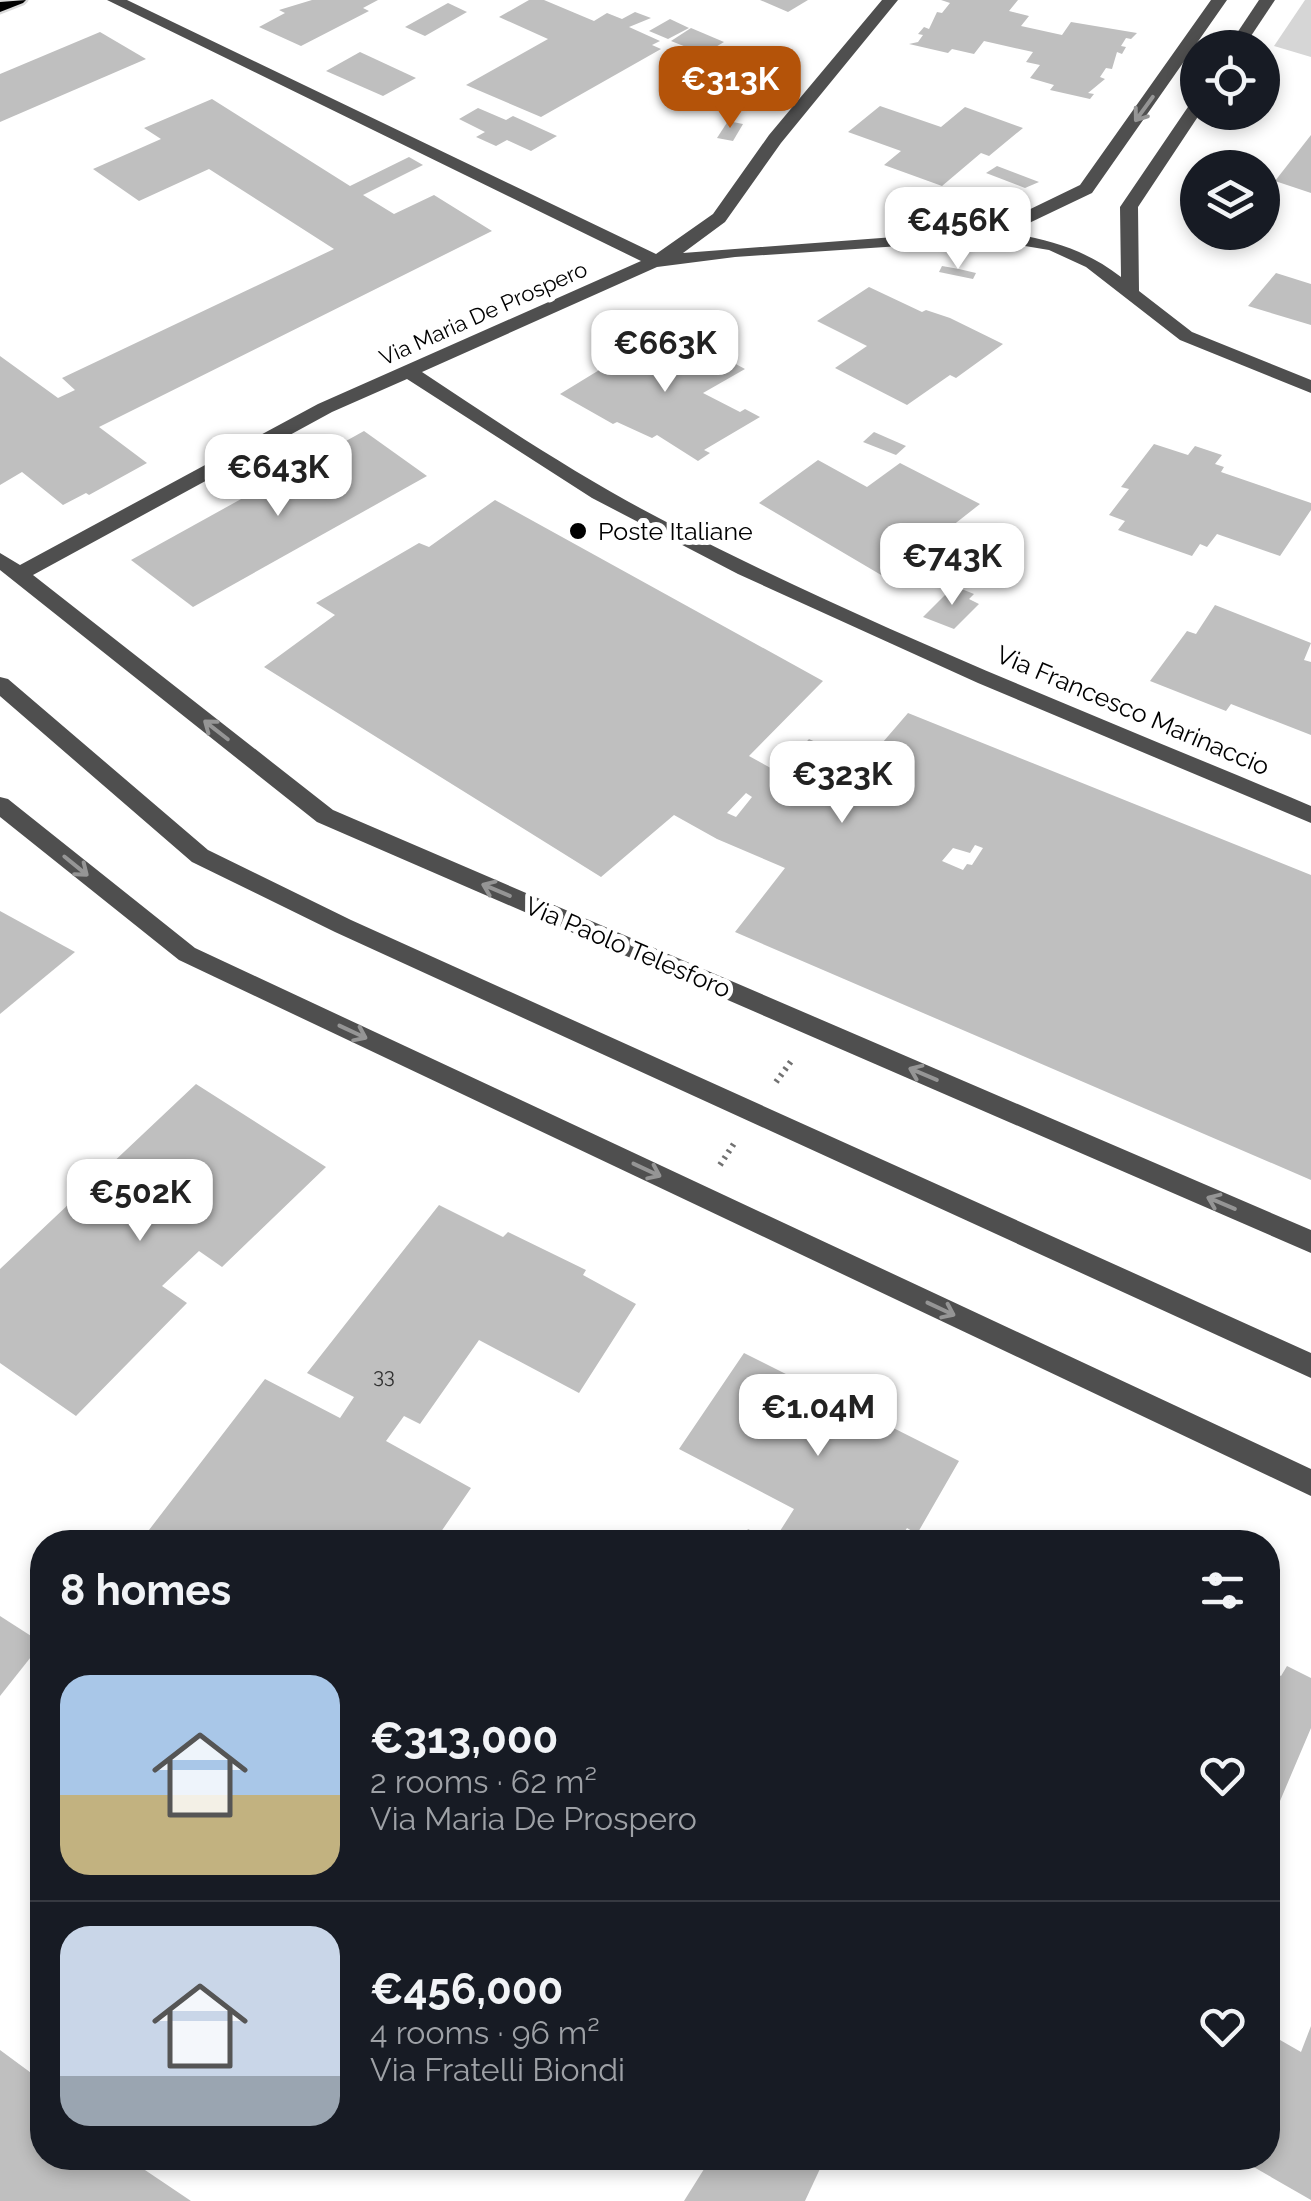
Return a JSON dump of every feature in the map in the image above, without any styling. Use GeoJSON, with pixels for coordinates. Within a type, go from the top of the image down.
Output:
{"type":"FeatureCollection","features":[{"type":"Feature","properties":{"kind":"main road"},"geometry":{"type":"LineString","coordinates":[[0,7],[18,0]]}},
{"type":"Feature","properties":{"kind":"street"},"geometry":{"type":"LineString","coordinates":[[115,0],[656,261],[990,235],[1108,198],[1180,123]]}},
{"type":"Feature","properties":{"kind":"street","name":"Via Maria De Prospero"},"geometry":{"type":"LineString","coordinates":[[9,568],[325,408],[656,261],[720,218],[775,139],[890,0]]}},
{"type":"Feature","properties":{"kind":"street"},"geometry":{"type":"LineString","coordinates":[[1130,291],[1108,198],[1219,0]]}},
{"type":"Feature","properties":{"kind":"street"},"geometry":{"type":"LineString","coordinates":[[1247,30],[1266,0]]}},
{"type":"Feature","properties":{"kind":"street"},"geometry":{"type":"LineString","coordinates":[[990,235],[1053,246],[1092,263],[1186,336],[1311,387]]}},
{"type":"Feature","properties":{"kind":"street","name":"Via Francesco Marinaccio"},"geometry":{"type":"LineString","coordinates":[[408,371],[516,444],[666,530],[929,653],[1311,815]]}},
{"type":"Feature","properties":{"kind":"street","name":"Via Paolo Telesforo"},"geometry":{"type":"LineString","coordinates":[[9,568],[325,816],[1311,1242]]}},
{"type":"Feature","properties":{"kind":"street"},"geometry":{"type":"LineString","coordinates":[[0,684],[200,856],[343,926],[1311,1366]]}},
{"type":"Feature","properties":{"kind":"street"},"geometry":{"type":"LineString","coordinates":[[0,805],[186,954],[1311,1483]]}},
{"type":"Feature","properties":{"kind":"shaded area"},"geometry":{"type":"Polygon","coordinates":[[[1305,0],[1311,0],[1311,57],[1280,48],[1280,37],[1305,0]]]}},
{"type":"Feature","properties":{"kind":"building"},"geometry":{"type":"Polygon","coordinates":[[[312,0],[378,0],[363,8],[369,11],[301,46],[259,27],[285,13],[279,10],[312,0]]]}},
{"type":"Feature","properties":{"kind":"building"},"geometry":{"type":"Polygon","coordinates":[[[529,0],[544,0],[594,21],[607,13],[622,19],[635,12],[651,18],[629,27],[660,41],[652,45],[661,49],[541,117],[466,85],[548,39],[499,17],[529,0]]]}},
{"type":"Feature","properties":{"kind":"building"},"geometry":{"type":"Polygon","coordinates":[[[760,0],[808,0],[788,12],[760,0]]]}},
{"type":"Feature","properties":{"kind":"building"},"geometry":{"type":"Polygon","coordinates":[[[941,0],[1018,0],[1009,11],[1029,16],[1021,26],[1062,35],[1071,22],[1137,33],[1126,38],[1121,46],[1126,47],[1122,54],[1117,52],[1112,69],[1106,68],[1100,77],[1105,79],[1088,93],[1094,94],[1090,99],[1050,90],[1054,85],[1030,78],[1040,65],[1026,62],[1033,52],[984,41],[974,54],[909,44],[918,42],[923,35],[918,34],[924,27],[929,29],[937,12],[942,13],[950,3],[941,0]]]}},
{"type":"Feature","properties":{"kind":"building"},"geometry":{"type":"Polygon","coordinates":[[[448,3],[467,12],[425,36],[405,27],[448,3]]]}},
{"type":"Feature","properties":{"kind":"building"},"geometry":{"type":"Polygon","coordinates":[[[670,19],[689,28],[668,39],[649,31],[670,19]]]}},
{"type":"Feature","properties":{"kind":"building"},"geometry":{"type":"Polygon","coordinates":[[[691,28],[724,42],[704,54],[671,41],[691,28]]]}},
{"type":"Feature","properties":{"kind":"building"},"geometry":{"type":"Polygon","coordinates":[[[100,32],[146,59],[0,122],[0,74],[100,32]]]}},
{"type":"Feature","properties":{"kind":"building"},"geometry":{"type":"Polygon","coordinates":[[[360,52],[416,78],[383,96],[326,71],[360,52]]]}},
{"type":"Feature","properties":{"kind":"building"},"geometry":{"type":"Polygon","coordinates":[[[212,99],[350,186],[409,157],[423,165],[363,195],[394,214],[434,195],[492,231],[99,427],[147,463],[89,495],[63,505],[22,472],[0,485],[0,356],[58,398],[75,390],[62,378],[334,249],[209,169],[139,201],[93,169],[161,139],[144,128],[212,99]]]}},
{"type":"Feature","properties":{"kind":"building"},"geometry":{"type":"Polygon","coordinates":[[[880,106],[941,127],[965,107],[1023,128],[989,156],[981,153],[942,186],[884,165],[901,151],[848,132],[880,106]]]}},
{"type":"Feature","properties":{"kind":"building"},"geometry":{"type":"Polygon","coordinates":[[[478,108],[506,120],[513,116],[557,136],[531,151],[507,140],[496,146],[476,137],[485,132],[459,119],[478,108]]]}},
{"type":"Feature","properties":{"kind":"building"},"geometry":{"type":"Polygon","coordinates":[[[728,121],[743,124],[733,141],[717,138],[728,121]]]}},
{"type":"Feature","properties":{"kind":"building"},"geometry":{"type":"Polygon","coordinates":[[[1311,135],[1311,193],[1280,183],[1280,175],[1311,135]]]}},
{"type":"Feature","properties":{"kind":"building"},"geometry":{"type":"Polygon","coordinates":[[[997,166],[1039,182],[1025,188],[986,173],[997,166]]]}},
{"type":"Feature","properties":{"kind":"building"},"geometry":{"type":"Polygon","coordinates":[[[942,266],[976,273],[973,279],[939,272],[942,266]]]}},
{"type":"Feature","properties":{"kind":"building"},"geometry":{"type":"Polygon","coordinates":[[[1276,273],[1311,284],[1311,325],[1248,306],[1276,273]]]}},
{"type":"Feature","properties":{"kind":"building"},"geometry":{"type":"Polygon","coordinates":[[[869,287],[922,312],[950,318],[1003,344],[956,378],[950,375],[907,405],[835,368],[867,346],[817,321],[869,287]]]}},
{"type":"Feature","properties":{"kind":"building"},"geometry":{"type":"Polygon","coordinates":[[[671,331],[727,364],[732,362],[745,369],[703,393],[740,412],[745,409],[760,417],[704,450],[710,453],[698,461],[657,435],[652,438],[617,422],[613,424],[560,394],[614,361],[627,364],[631,361],[627,359],[671,331]]]}},
{"type":"Feature","properties":{"kind":"building"},"geometry":{"type":"Polygon","coordinates":[[[364,431],[427,476],[193,607],[131,560],[364,431]]]}},
{"type":"Feature","properties":{"kind":"building"},"geometry":{"type":"Polygon","coordinates":[[[874,432],[906,446],[896,455],[863,442],[874,432]]]}},
{"type":"Feature","properties":{"kind":"building"},"geometry":{"type":"Polygon","coordinates":[[[1154,444],[1188,455],[1195,446],[1222,455],[1215,464],[1224,467],[1221,472],[1311,503],[1311,510],[1280,556],[1217,534],[1207,547],[1200,544],[1192,556],[1118,530],[1125,521],[1109,515],[1129,489],[1121,487],[1154,444]]]}},
{"type":"Feature","properties":{"kind":"building"},"geometry":{"type":"Polygon","coordinates":[[[818,460],[867,487],[900,463],[980,504],[938,537],[946,541],[893,582],[759,503],[818,460]]]}},
{"type":"Feature","properties":{"kind":"building"},"geometry":{"type":"Polygon","coordinates":[[[495,500],[823,681],[749,756],[778,772],[809,739],[864,764],[908,713],[1311,875],[1311,1180],[735,932],[785,868],[717,839],[674,815],[601,877],[264,667],[335,615],[316,603],[419,543],[429,547],[495,500]],[[795,772],[785,786],[795,790],[793,794],[819,803],[822,799],[808,794],[816,781],[795,772]],[[746,793],[727,813],[736,817],[752,797],[746,793]],[[975,845],[970,853],[953,848],[942,861],[963,870],[967,864],[972,865],[983,848],[975,845]]]}},
{"type":"Feature","properties":{"kind":"building"},"geometry":{"type":"Polygon","coordinates":[[[954,586],[974,594],[969,599],[979,604],[954,629],[923,617],[954,586]]]}},
{"type":"Feature","properties":{"kind":"building"},"geometry":{"type":"Polygon","coordinates":[[[1215,605],[1311,643],[1304,660],[1311,662],[1311,735],[1231,704],[1226,711],[1150,681],[1187,631],[1196,634],[1215,605]]]}},
{"type":"Feature","properties":{"kind":"building"},"geometry":{"type":"Polygon","coordinates":[[[0,911],[75,952],[0,1014],[0,911]]]}},
{"type":"Feature","properties":{"kind":"building"},"geometry":{"type":"Polygon","coordinates":[[[196,1084],[326,1167],[222,1267],[199,1251],[162,1286],[187,1303],[76,1416],[0,1363],[0,1269],[196,1084]]]}},
{"type":"Feature","properties":{"kind":"building"},"geometry":{"type":"Polygon","coordinates":[[[439,1205],[503,1237],[508,1232],[586,1270],[583,1275],[636,1304],[579,1393],[479,1340],[420,1424],[404,1416],[386,1441],[471,1488],[442,1530],[149,1530],[265,1379],[340,1418],[354,1397],[307,1373],[439,1205]]]}},
{"type":"Feature","properties":{"kind":"building"},"geometry":{"type":"Polygon","coordinates":[[[744,1353],[959,1461],[919,1530],[781,1530],[794,1509],[679,1449],[744,1353]]]}},
{"type":"Feature","properties":{"kind":"building"},"geometry":{"type":"Polygon","coordinates":[[[0,1616],[30,1635],[30,1658],[0,1696],[0,1616]]]}},
{"type":"Feature","properties":{"kind":"building"},"geometry":{"type":"Polygon","coordinates":[[[1287,1666],[1311,1678],[1311,1728],[1280,1801],[1280,1675],[1287,1666]]]}},
{"type":"Feature","properties":{"kind":"building"},"geometry":{"type":"Polygon","coordinates":[[[1311,2026],[1311,2200],[1259,2170],[1280,2170],[1280,2040],[1301,2052],[1311,2026]]]}},
{"type":"Feature","properties":{"kind":"building"},"geometry":{"type":"Polygon","coordinates":[[[0,2050],[30,2072],[30,2170],[145,2170],[191,2201],[0,2201],[0,2050]]]}},
{"type":"Feature","properties":{"kind":"building"},"geometry":{"type":"Polygon","coordinates":[[[703,2170],[819,2170],[805,2201],[684,2201],[703,2170]]]}},
{"type":"Feature","properties":{"kind":"place","name":"Poste Italiane"},"geometry":{"type":"Point","coordinates":[578,531]}}]}
